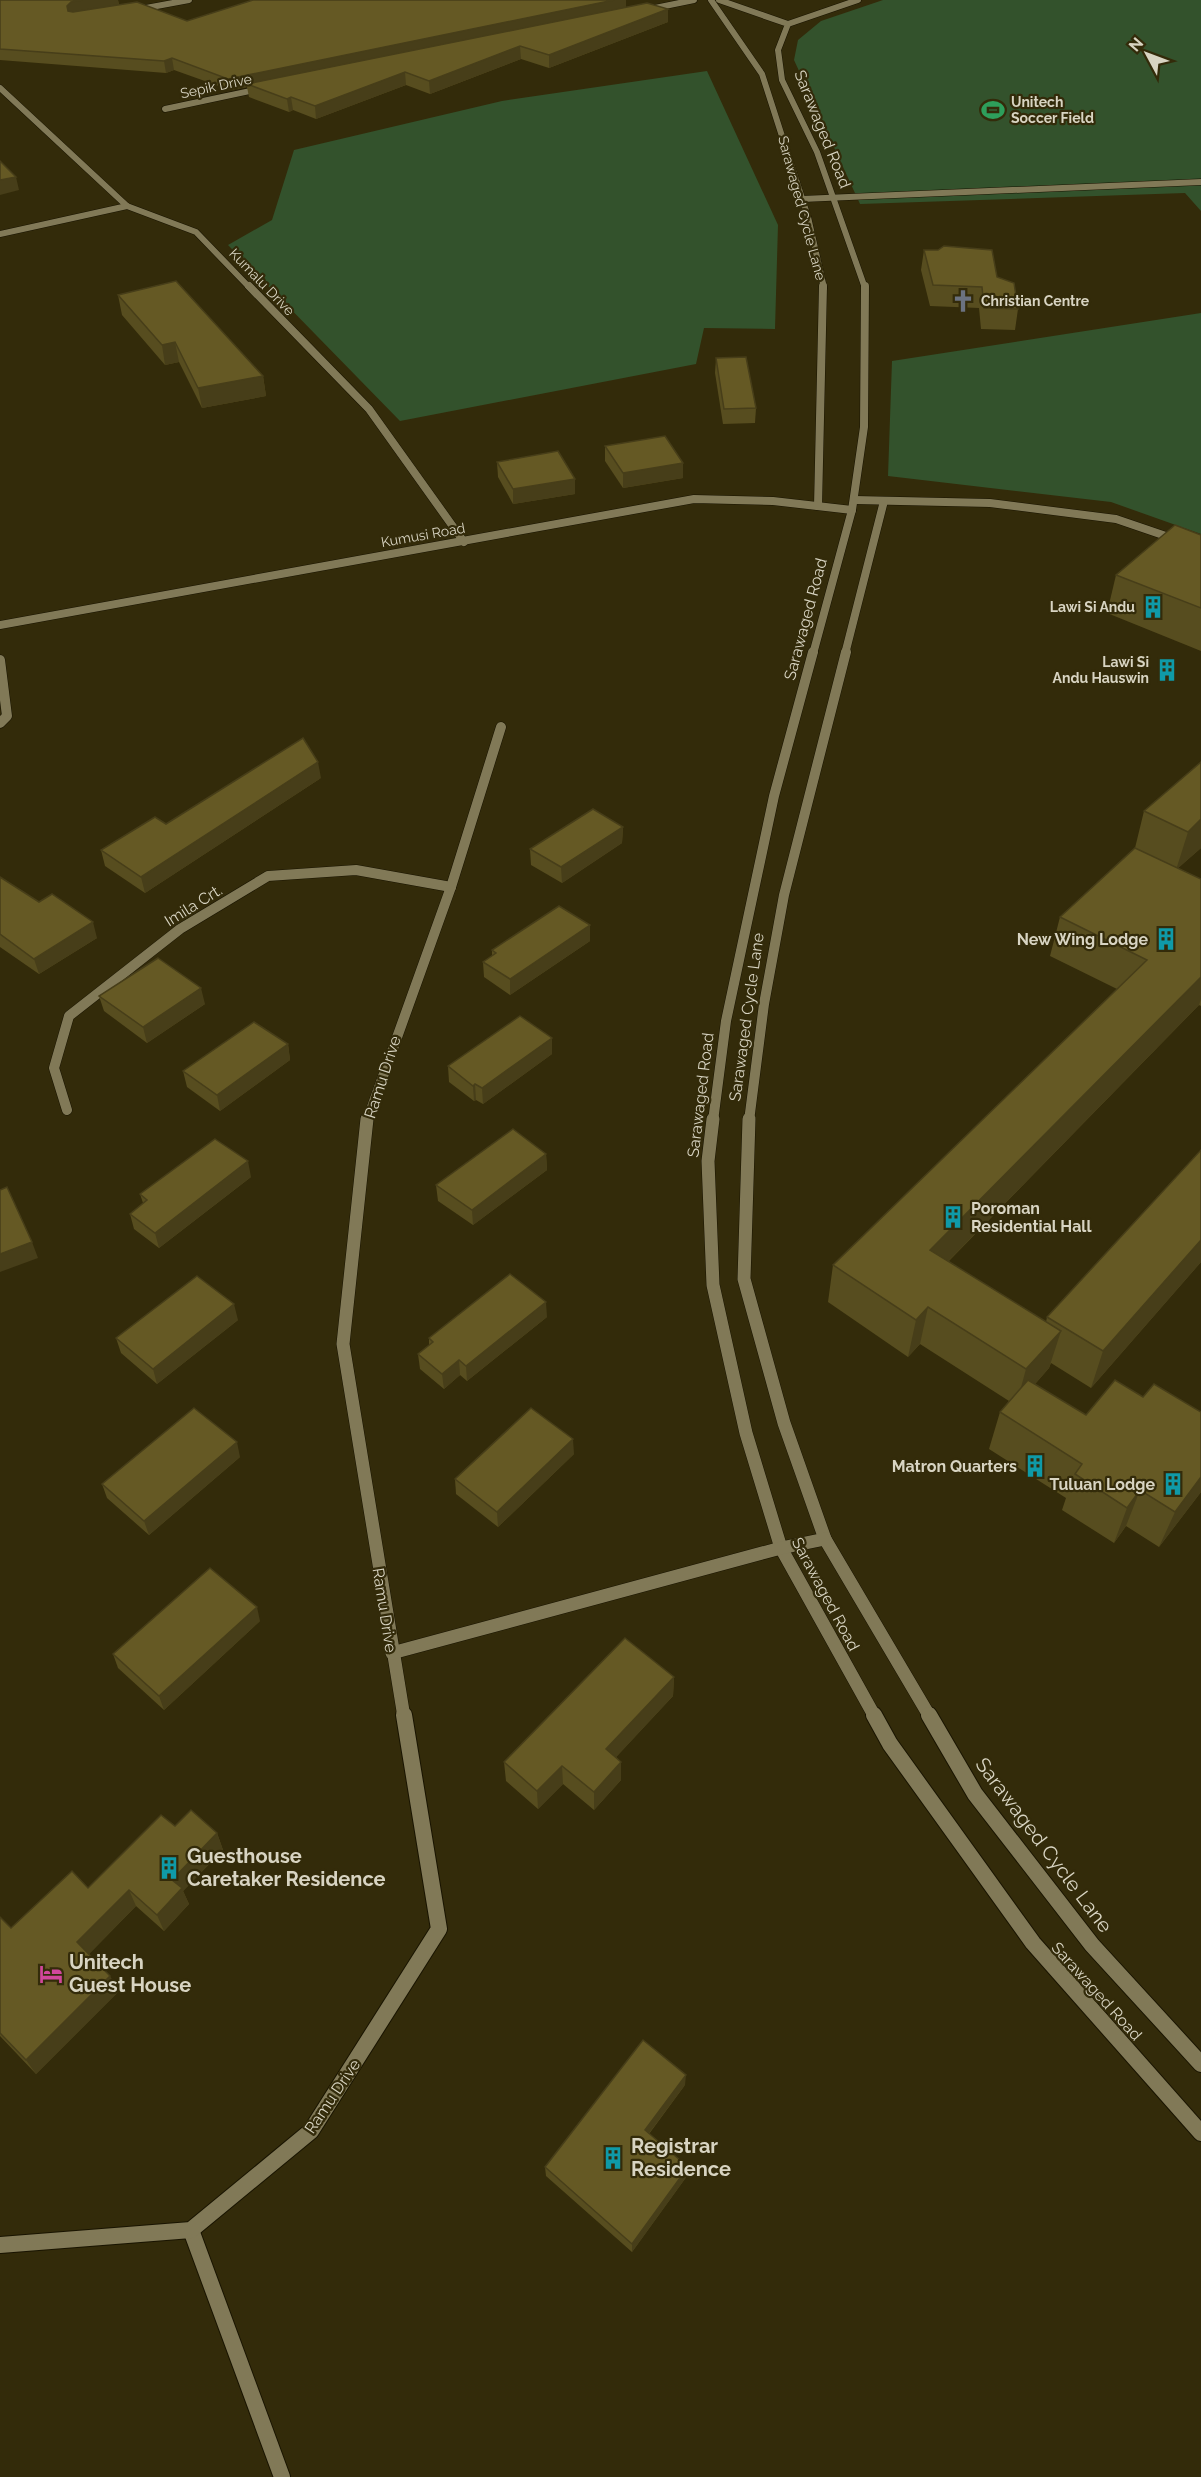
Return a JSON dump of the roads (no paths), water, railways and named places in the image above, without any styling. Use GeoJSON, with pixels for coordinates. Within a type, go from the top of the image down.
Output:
{"type":"FeatureCollection","features":[{"type":"Feature","properties":{"kind":"street"},"geometry":{"type":"LineString","coordinates":[[125,12],[189,0]]}},
{"type":"Feature","properties":{"kind":"street"},"geometry":{"type":"LineString","coordinates":[[635,12],[694,0]]}},
{"type":"Feature","properties":{"kind":"street","name":"Sarawaged Cycle Lane"},"geometry":{"type":"LineString","coordinates":[[711,0],[762,75],[802,199],[825,294],[818,506]]}},
{"type":"Feature","properties":{"kind":"street"},"geometry":{"type":"LineString","coordinates":[[719,0],[788,24],[858,0]]}},
{"type":"Feature","properties":{"kind":"street","name":"Sarawaged Road"},"geometry":{"type":"LineString","coordinates":[[788,24],[778,50],[782,80],[818,152],[865,287],[864,427],[853,505],[774,796],[726,1021],[708,1161],[713,1284],[746,1433],[781,1548],[890,1744],[1033,1943],[1201,2133]]}},
{"type":"Feature","properties":{"kind":"street"},"geometry":{"type":"LineString","coordinates":[[165,109],[271,87]]}},
{"type":"Feature","properties":{"kind":"street","name":"Kumalu Drive"},"geometry":{"type":"LineString","coordinates":[[0,88],[127,206],[196,232],[369,409],[464,542]]}},
{"type":"Feature","properties":{"kind":"street"},"geometry":{"type":"LineString","coordinates":[[802,199],[1201,182]]}},
{"type":"Feature","properties":{"kind":"street"},"geometry":{"type":"LineString","coordinates":[[0,234],[127,206]]}},
{"type":"Feature","properties":{"kind":"street","name":"Kumusi Road"},"geometry":{"type":"LineString","coordinates":[[0,625],[694,499],[773,501],[818,506],[884,501],[990,503],[1116,519],[1201,548]]}},
{"type":"Feature","properties":{"kind":"street","name":"Sarawaged Cycle Lane"},"geometry":{"type":"LineString","coordinates":[[884,501],[784,895],[764,1004],[747,1138],[744,1279],[784,1423],[825,1539],[975,1794],[1092,1945],[1201,2064]]}},
{"type":"Feature","properties":{"kind":"street"},"geometry":{"type":"LineString","coordinates":[[0,660],[7,716],[0,723]]}},
{"type":"Feature","properties":{"kind":"street","name":"Ramu Drive"},"geometry":{"type":"LineString","coordinates":[[191,2230],[311,2131],[439,1929],[343,1344],[368,1113],[451,887],[501,727]]}},
{"type":"Feature","properties":{"kind":"street","name":"Imila Crt."},"geometry":{"type":"LineString","coordinates":[[66,1110],[54,1068],[69,1016],[180,929],[268,876],[356,870],[451,887]]}},
{"type":"Feature","properties":{"kind":"street"},"geometry":{"type":"LineString","coordinates":[[392,1653],[781,1548],[825,1539]]}},
{"type":"Feature","properties":{"kind":"street"},"geometry":{"type":"LineString","coordinates":[[0,2245],[191,2230],[282,2477]]}},
{"type":"Feature","properties":{"kind":"place","name":"Unitech Soccer Field"},"geometry":{"type":"Point","coordinates":[993,110]}},
{"type":"Feature","properties":{"kind":"place","name":"Christian Centre"},"geometry":{"type":"Point","coordinates":[963,301]}},
{"type":"Feature","properties":{"kind":"place","name":"Lawi Si Andu"},"geometry":{"type":"Point","coordinates":[1153,607]}},
{"type":"Feature","properties":{"kind":"place","name":"Lawi Si Andu Hauswin"},"geometry":{"type":"Point","coordinates":[1167,670]}},
{"type":"Feature","properties":{"kind":"place","name":"New Wing Lodge"},"geometry":{"type":"Point","coordinates":[1166,939]}},
{"type":"Feature","properties":{"kind":"place","name":"Poroman Residential Hall"},"geometry":{"type":"Point","coordinates":[953,1217]}},
{"type":"Feature","properties":{"kind":"place","name":"Matron Quarters"},"geometry":{"type":"Point","coordinates":[1035,1466]}},
{"type":"Feature","properties":{"kind":"place","name":"Tuluan Lodge"},"geometry":{"type":"Point","coordinates":[1173,1484]}},
{"type":"Feature","properties":{"kind":"place","name":"Guesthouse Caretaker Residence"},"geometry":{"type":"Point","coordinates":[169,1868]}},
{"type":"Feature","properties":{"kind":"place","name":"Unitech Guest House"},"geometry":{"type":"Point","coordinates":[51,1974]}},
{"type":"Feature","properties":{"kind":"place","name":"Registrar Residence"},"geometry":{"type":"Point","coordinates":[613,2158]}}]}
